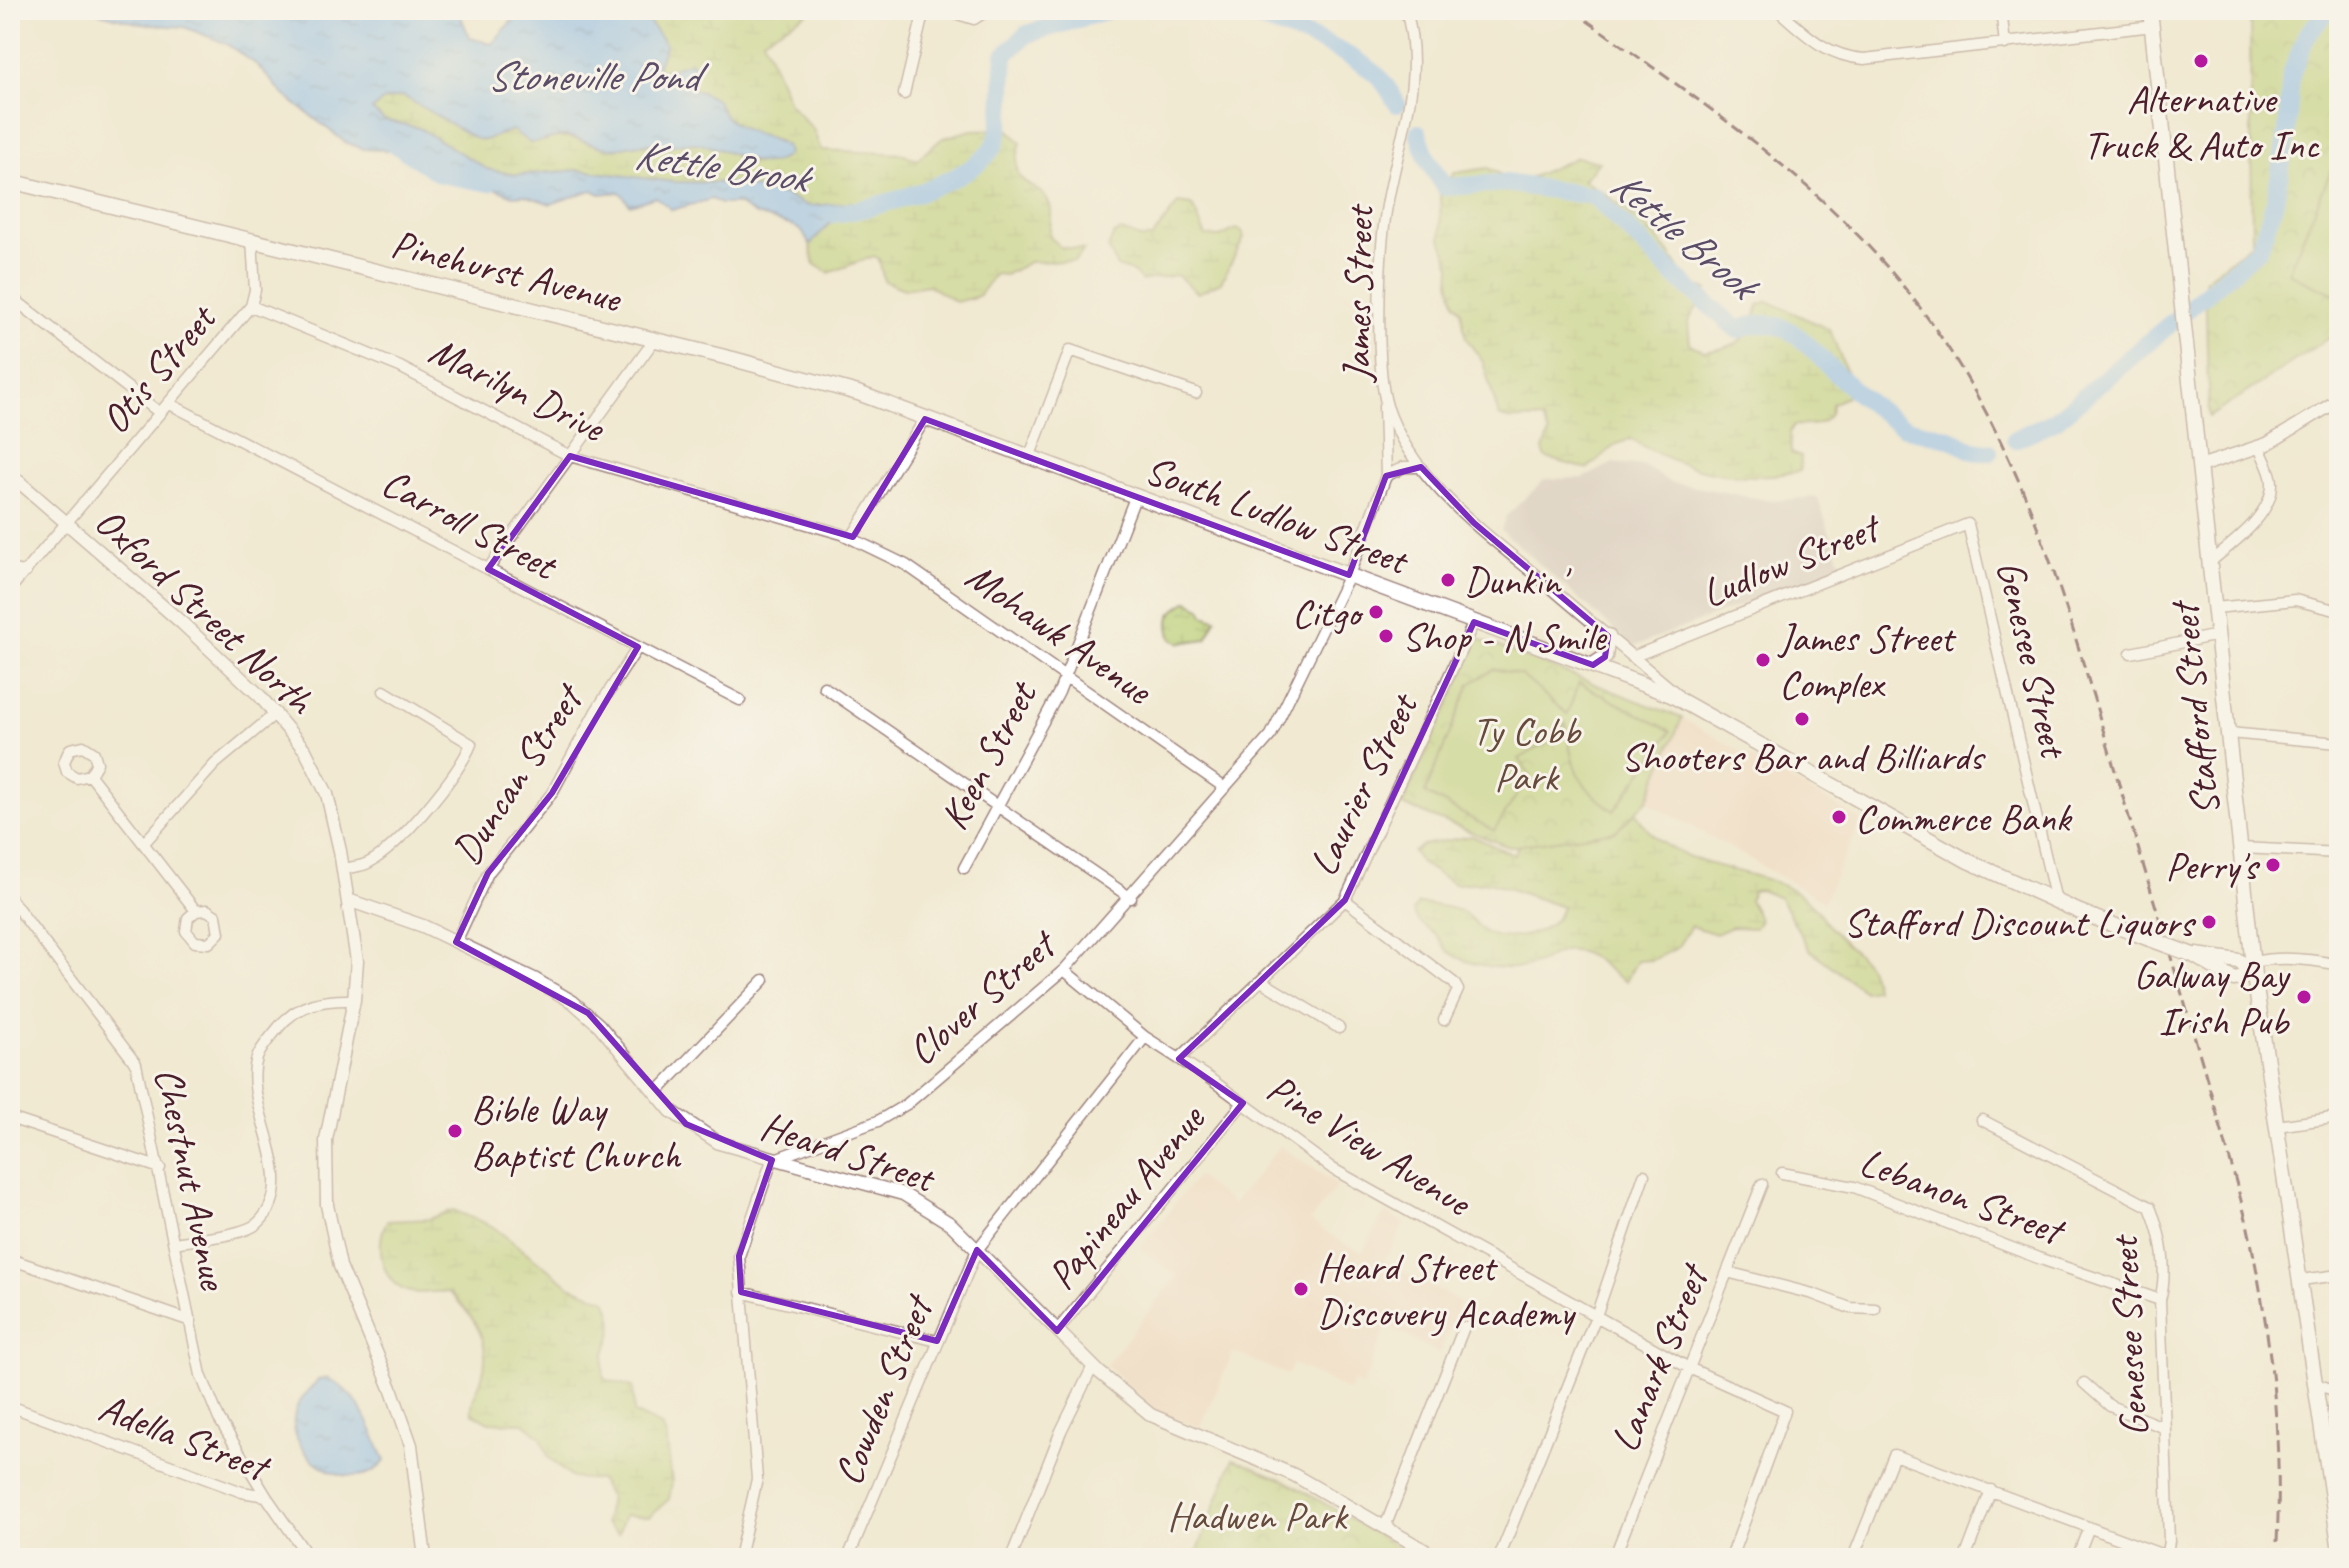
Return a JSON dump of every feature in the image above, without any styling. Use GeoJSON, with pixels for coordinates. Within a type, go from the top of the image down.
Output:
{"type":"FeatureCollection","features":[{"type":"Feature","properties":{"kind":"main road","name":"Stafford Street"},"geometry":{"type":"LineString","coordinates":[[2150,10],[2253,968],[2316,1384],[2334,1480],[2339,1544]]}},
{"type":"Feature","properties":{"kind":"main road","name":"Pinehurst Avenue"},"geometry":{"type":"LineString","coordinates":[[10,181],[810,379],[981,440]]}},
{"type":"Feature","properties":{"kind":"main road","name":"South Ludlow Street"},"geometry":{"type":"LineString","coordinates":[[981,440],[1136,495],[1686,702]]}},
{"type":"Feature","properties":{"kind":"main road"},"geometry":{"type":"LineString","coordinates":[[1593,665],[1608,652],[1608,636]]}},
{"type":"Feature","properties":{"kind":"main road","name":"James Street"},"geometry":{"type":"LineString","coordinates":[[1686,702],[1968,861],[2056,901],[2193,955],[2234,979],[2253,968]]}},
{"type":"Feature","properties":{"kind":"street"},"geometry":{"type":"LineString","coordinates":[[904,94],[924,10]]}},
{"type":"Feature","properties":{"kind":"street"},"geometry":{"type":"LineString","coordinates":[[945,10],[974,19],[988,10]]}},
{"type":"Feature","properties":{"kind":"street","name":"James Street"},"geometry":{"type":"LineString","coordinates":[[1406,10],[1415,39],[1416,68],[1383,236],[1383,388],[1397,428],[1421,467],[1474,523],[1686,702]]}},
{"type":"Feature","properties":{"kind":"street"},"geometry":{"type":"LineString","coordinates":[[1778,10],[1816,45],[1852,57],[1875,58],[2153,26]]}},
{"type":"Feature","properties":{"kind":"street"},"geometry":{"type":"LineString","coordinates":[[2001,10],[2005,44]]}},
{"type":"Feature","properties":{"kind":"street","name":"Otis Street"},"geometry":{"type":"LineString","coordinates":[[10,589],[251,306],[255,290],[252,239]]}},
{"type":"Feature","properties":{"kind":"street"},"geometry":{"type":"LineString","coordinates":[[10,296],[160,413]]}},
{"type":"Feature","properties":{"kind":"street","name":"Marilyn Drive"},"geometry":{"type":"LineString","coordinates":[[251,306],[400,367],[570,456],[852,537]]}},
{"type":"Feature","properties":{"kind":"street"},"geometry":{"type":"LineString","coordinates":[[488,569],[655,339]]}},
{"type":"Feature","properties":{"kind":"street"},"geometry":{"type":"LineString","coordinates":[[1029,458],[1070,350],[1196,393]]}},
{"type":"Feature","properties":{"kind":"street","name":"Clover Street"},"geometry":{"type":"LineString","coordinates":[[772,1160],[878,1121],[907,1104],[1064,970],[1131,898],[1280,720],[1349,575],[1386,476],[1383,388]]}},
{"type":"Feature","properties":{"kind":"street"},"geometry":{"type":"LineString","coordinates":[[2200,466],[2259,447],[2339,400]]}},
{"type":"Feature","properties":{"kind":"street","name":"Carroll Street"},"geometry":{"type":"LineString","coordinates":[[168,403],[740,700]]}},
{"type":"Feature","properties":{"kind":"street"},"geometry":{"type":"LineString","coordinates":[[852,537],[925,419]]}},
{"type":"Feature","properties":{"kind":"street"},"geometry":{"type":"LineString","coordinates":[[2210,562],[2243,534],[2270,496],[2271,475],[2259,447]]}},
{"type":"Feature","properties":{"kind":"street"},"geometry":{"type":"LineString","coordinates":[[1386,476],[1404,467],[1421,467]]}},
{"type":"Feature","properties":{"kind":"street","name":"Oxford Street North"},"geometry":{"type":"LineString","coordinates":[[10,474],[194,633],[276,713],[318,772],[333,815],[357,961],[354,1000],[329,1117],[325,1162],[327,1205],[340,1266],[391,1388],[411,1445],[425,1558]]}},
{"type":"Feature","properties":{"kind":"street","name":"Keen Street"},"geometry":{"type":"LineString","coordinates":[[964,868],[1066,676],[1136,495]]}},
{"type":"Feature","properties":{"kind":"street","name":"Ludlow Street"},"geometry":{"type":"LineString","coordinates":[[1632,657],[1968,524]]}},
{"type":"Feature","properties":{"kind":"street","name":"Genesee Street"},"geometry":{"type":"LineString","coordinates":[[1968,524],[2056,901]]}},
{"type":"Feature","properties":{"kind":"street","name":"Mohawk Avenue"},"geometry":{"type":"LineString","coordinates":[[852,537],[906,565],[1225,788]]}},
{"type":"Feature","properties":{"kind":"street"},"geometry":{"type":"LineString","coordinates":[[10,570],[26,572]]}},
{"type":"Feature","properties":{"kind":"street"},"geometry":{"type":"LineString","coordinates":[[2215,608],[2295,600],[2339,611]]}},
{"type":"Feature","properties":{"kind":"street","name":"Laurier Street"},"geometry":{"type":"LineString","coordinates":[[1179,1059],[1345,900],[1474,622]]}},
{"type":"Feature","properties":{"kind":"street"},"geometry":{"type":"LineString","coordinates":[[2131,653],[2218,635]]}},
{"type":"Feature","properties":{"kind":"street","name":"Duncan Street"},"geometry":{"type":"LineString","coordinates":[[456,942],[488,873],[552,793],[596,711],[638,647]]}},
{"type":"Feature","properties":{"kind":"street"},"geometry":{"type":"LineString","coordinates":[[824,687],[1131,898]]}},
{"type":"Feature","properties":{"kind":"street"},"geometry":{"type":"LineString","coordinates":[[343,869],[370,862],[385,850],[445,789],[471,744],[384,691]]}},
{"type":"Feature","properties":{"kind":"street"},"geometry":{"type":"LineString","coordinates":[[144,843],[215,764],[276,713]]}},
{"type":"Feature","properties":{"kind":"street"},"geometry":{"type":"LineString","coordinates":[[2229,733],[2339,743]]}},
{"type":"Feature","properties":{"kind":"street"},"geometry":{"type":"LineString","coordinates":[[90,775],[196,911]]}},
{"type":"Feature","properties":{"kind":"street"},"geometry":{"type":"LineString","coordinates":[[2241,848],[2339,853]]}},
{"type":"Feature","properties":{"kind":"street","name":"Heard Street"},"geometry":{"type":"LineString","coordinates":[[348,900],[391,913],[456,942],[573,1002],[599,1025],[656,1093],[695,1129],[719,1143],[915,1199],[951,1224],[1093,1366],[1159,1420],[1294,1475],[1438,1558]]}},
{"type":"Feature","properties":{"kind":"street"},"geometry":{"type":"LineString","coordinates":[[1345,900],[1454,983],[1458,990],[1456,1000],[1444,1020]]}},
{"type":"Feature","properties":{"kind":"street","name":"Chestnut Avenue"},"geometry":{"type":"LineString","coordinates":[[11,902],[136,1064],[207,1392],[266,1496]]}},
{"type":"Feature","properties":{"kind":"street"},"geometry":{"type":"LineString","coordinates":[[2253,968],[2268,958],[2315,960],[2339,965]]}},
{"type":"Feature","properties":{"kind":"street","name":"Pine View Avenue"},"geometry":{"type":"LineString","coordinates":[[1064,970],[1145,1037],[1333,1169],[1689,1368],[1785,1411],[1731,1558]]}},
{"type":"Feature","properties":{"kind":"street"},"geometry":{"type":"LineString","coordinates":[[656,1093],[764,980]]}},
{"type":"Feature","properties":{"kind":"street"},"geometry":{"type":"LineString","coordinates":[[1261,981],[1339,1028]]}},
{"type":"Feature","properties":{"kind":"street"},"geometry":{"type":"LineString","coordinates":[[175,1243],[248,1229],[262,1219],[272,1195],[274,1176],[255,1080],[258,1056],[285,1019],[299,1009],[330,999],[354,1000]]}},
{"type":"Feature","properties":{"kind":"street","name":"Cowden Street"},"geometry":{"type":"LineString","coordinates":[[848,1558],[977,1250],[1145,1037]]}},
{"type":"Feature","properties":{"kind":"street","name":"Papineau Avenue"},"geometry":{"type":"LineString","coordinates":[[1057,1331],[1243,1103]]}},
{"type":"Feature","properties":{"kind":"street"},"geometry":{"type":"LineString","coordinates":[[2277,1126],[2339,1117]]}},
{"type":"Feature","properties":{"kind":"street"},"geometry":{"type":"LineString","coordinates":[[10,1118],[160,1168]]}},
{"type":"Feature","properties":{"kind":"street","name":"Genesee Street"},"geometry":{"type":"LineString","coordinates":[[1982,1120],[2150,1207],[2157,1223],[2165,1280],[2160,1300],[2169,1541],[2166,1557]]}},
{"type":"Feature","properties":{"kind":"street"},"geometry":{"type":"LineString","coordinates":[[739,1558],[757,1479],[739,1256],[772,1160]]}},
{"type":"Feature","properties":{"kind":"street","name":"Lebanon Street"},"geometry":{"type":"LineString","coordinates":[[1782,1173],[1807,1175],[1854,1187],[2038,1258],[2160,1300]]}},
{"type":"Feature","properties":{"kind":"street"},"geometry":{"type":"LineString","coordinates":[[1499,1558],[1596,1316],[1644,1175]]}},
{"type":"Feature","properties":{"kind":"street","name":"Lanark Street"},"geometry":{"type":"LineString","coordinates":[[1614,1558],[1762,1184]]}},
{"type":"Feature","properties":{"kind":"street"},"geometry":{"type":"LineString","coordinates":[[10,1259],[191,1321]]}},
{"type":"Feature","properties":{"kind":"street"},"geometry":{"type":"LineString","coordinates":[[1727,1272],[1813,1294],[1850,1308],[1875,1309]]}},
{"type":"Feature","properties":{"kind":"street"},"geometry":{"type":"LineString","coordinates":[[2301,1280],[2339,1275]]}},
{"type":"Feature","properties":{"kind":"street"},"geometry":{"type":"LineString","coordinates":[[741,1292],[937,1341]]}},
{"type":"Feature","properties":{"kind":"street"},"geometry":{"type":"LineString","coordinates":[[1385,1527],[1464,1327]]}},
{"type":"Feature","properties":{"kind":"street"},"geometry":{"type":"LineString","coordinates":[[1011,1558],[1066,1419],[1093,1366]]}},
{"type":"Feature","properties":{"kind":"street"},"geometry":{"type":"LineString","coordinates":[[2084,1383],[2110,1406],[2165,1428]]}},
{"type":"Feature","properties":{"kind":"street"},"geometry":{"type":"LineString","coordinates":[[2316,1384],[2339,1392]]}},
{"type":"Feature","properties":{"kind":"street","name":"Adella Street"},"geometry":{"type":"LineString","coordinates":[[10,1406],[242,1492],[266,1496],[309,1558]]}},
{"type":"Feature","properties":{"kind":"street"},"geometry":{"type":"LineString","coordinates":[[1853,1558],[1894,1455],[2166,1557]]}},
{"type":"Feature","properties":{"kind":"street"},"geometry":{"type":"LineString","coordinates":[[1965,1558],[1991,1490]]}},
{"type":"Feature","properties":{"kind":"street"},"geometry":{"type":"LineString","coordinates":[[2077,1558],[2089,1527]]}},
{"type":"Feature","properties":{"kind":"highlighted area"},"geometry":{"type":"Polygon","coordinates":[[[925,419],[1349,575],[1386,476],[1421,467],[1474,523],[1608,636],[1605,657],[1593,665],[1474,622],[1345,900],[1179,1059],[1243,1103],[1057,1331],[977,1250],[937,1341],[741,1292],[739,1256],[772,1160],[686,1124],[588,1013],[456,942],[488,873],[552,793],[638,647],[488,569],[570,456],[853,537],[925,419]]]}},
{"type":"Feature","properties":{"kind":"shaded area"},"geometry":{"type":"Polygon","coordinates":[[[1613,463],[1644,466],[1669,482],[1771,501],[1817,497],[1842,566],[1633,647],[1501,530],[1506,516],[1545,479],[1583,478],[1613,463]]]}},
{"type":"Feature","properties":{"kind":"shaded area"},"geometry":{"type":"Polygon","coordinates":[[[1682,718],[1861,820],[1824,901],[1647,801],[1682,718]]]}},
{"type":"Feature","properties":{"kind":"shaded area","name":"Heard Street Discovery Academy"},"geometry":{"type":"Polygon","coordinates":[[[1280,1146],[1338,1185],[1310,1221],[1344,1244],[1363,1251],[1385,1212],[1405,1223],[1384,1261],[1460,1302],[1439,1354],[1387,1325],[1362,1386],[1353,1382],[1349,1391],[1293,1364],[1287,1375],[1233,1352],[1200,1428],[1157,1412],[1106,1365],[1177,1276],[1140,1248],[1197,1176],[1233,1204],[1280,1146]]]}},
{"type":"Feature","properties":{"kind":"green space"},"geometry":{"type":"Polygon","coordinates":[[[663,10],[685,16],[683,10],[813,10],[763,39],[789,103],[813,129],[821,150],[904,154],[916,160],[943,138],[972,130],[1008,129],[1021,143],[1017,159],[1020,177],[1038,190],[1050,205],[1050,237],[1060,247],[1084,250],[1075,261],[1029,262],[1005,275],[995,274],[978,296],[956,302],[928,285],[904,289],[884,281],[879,259],[874,256],[829,273],[814,264],[810,245],[830,223],[855,212],[808,206],[784,195],[733,183],[674,182],[579,170],[516,175],[487,169],[419,128],[384,120],[372,110],[384,100],[403,96],[485,140],[512,130],[544,141],[562,137],[609,148],[633,144],[706,142],[751,163],[778,141],[741,128],[726,116],[717,100],[692,88],[690,62],[661,72],[657,67],[666,45],[649,22],[648,13],[663,10]]]}},
{"type":"Feature","properties":{"kind":"green space"},"geometry":{"type":"Polygon","coordinates":[[[2250,10],[2339,10],[2339,331],[2209,417],[2205,279],[2252,243],[2250,10]]]}},
{"type":"Feature","properties":{"kind":"green space"},"geometry":{"type":"Polygon","coordinates":[[[1577,157],[1599,162],[1583,180],[1642,222],[1666,249],[1685,280],[1707,290],[1688,322],[1690,344],[1705,352],[1735,344],[1747,334],[1759,305],[1768,301],[1830,330],[1850,381],[1850,395],[1832,404],[1824,421],[1813,425],[1794,425],[1790,432],[1791,453],[1801,457],[1800,471],[1753,476],[1711,472],[1671,459],[1630,439],[1615,445],[1587,469],[1546,458],[1543,450],[1549,434],[1543,420],[1499,416],[1483,362],[1466,338],[1461,310],[1455,302],[1450,281],[1451,266],[1441,239],[1440,194],[1454,173],[1488,168],[1518,183],[1577,157]]]}},
{"type":"Feature","properties":{"kind":"green space"},"geometry":{"type":"Polygon","coordinates":[[[2332,168],[2339,171],[2339,296],[2288,273],[2332,168]]]}},
{"type":"Feature","properties":{"kind":"green space"},"geometry":{"type":"Polygon","coordinates":[[[1178,203],[1192,205],[1206,236],[1220,237],[1236,229],[1242,231],[1244,238],[1221,282],[1198,293],[1177,275],[1141,281],[1135,273],[1117,267],[1108,248],[1114,234],[1122,231],[1140,238],[1152,238],[1178,203]]]}},
{"type":"Feature","properties":{"kind":"green space"},"geometry":{"type":"Polygon","coordinates":[[[1188,601],[1201,608],[1204,615],[1216,619],[1206,639],[1181,643],[1172,639],[1169,620],[1173,612],[1188,601]]]}},
{"type":"Feature","properties":{"kind":"green space","name":"Ty Cobb Park"},"geometry":{"type":"Polygon","coordinates":[[[1479,639],[1682,718],[1647,801],[1616,831],[1509,847],[1402,805],[1479,639]]]}},
{"type":"Feature","properties":{"kind":"green space"},"geometry":{"type":"Polygon","coordinates":[[[1494,669],[1521,675],[1567,714],[1579,683],[1671,731],[1614,811],[1583,783],[1574,763],[1566,723],[1549,741],[1519,759],[1530,774],[1494,831],[1425,793],[1470,684],[1494,669]]]}},
{"type":"Feature","properties":{"kind":"green space"},"geometry":{"type":"Polygon","coordinates":[[[1633,806],[1646,827],[1662,843],[1682,854],[1775,882],[1803,897],[1867,965],[1875,989],[1864,991],[1809,949],[1780,898],[1760,890],[1753,891],[1749,900],[1760,920],[1755,928],[1732,927],[1716,934],[1691,926],[1677,948],[1652,960],[1637,961],[1626,981],[1598,961],[1574,951],[1563,951],[1523,967],[1490,967],[1467,961],[1449,952],[1415,916],[1413,911],[1418,904],[1434,905],[1462,912],[1494,936],[1517,937],[1540,930],[1558,916],[1562,907],[1490,882],[1454,884],[1422,864],[1413,852],[1423,845],[1472,836],[1514,855],[1518,846],[1633,806]]]}},
{"type":"Feature","properties":{"kind":"green space"},"geometry":{"type":"Polygon","coordinates":[[[453,1210],[492,1226],[570,1286],[606,1300],[613,1323],[604,1356],[604,1379],[633,1387],[634,1413],[661,1426],[666,1435],[672,1482],[669,1499],[649,1517],[625,1515],[618,1534],[605,1523],[610,1498],[600,1480],[572,1478],[548,1457],[541,1437],[524,1423],[489,1422],[472,1413],[485,1364],[483,1341],[474,1321],[450,1293],[416,1293],[401,1288],[387,1273],[381,1252],[387,1221],[429,1219],[453,1210]]]}},
{"type":"Feature","properties":{"kind":"green space","name":"Hadwen Park"},"geometry":{"type":"Polygon","coordinates":[[[1233,1459],[1286,1481],[1417,1558],[1195,1558],[1233,1459]]]}},
{"type":"Feature","properties":{"kind":"water","name":"Stoneville Pond"},"geometry":{"type":"Polygon","coordinates":[[[89,10],[458,10],[470,38],[492,44],[515,17],[515,10],[661,10],[648,14],[649,22],[666,45],[657,66],[661,72],[690,62],[695,65],[692,88],[717,100],[728,119],[736,125],[786,146],[788,154],[775,162],[762,163],[699,144],[682,143],[664,149],[651,144],[610,148],[562,136],[530,143],[512,130],[485,140],[476,139],[403,96],[384,100],[372,110],[384,120],[419,128],[487,169],[516,175],[579,170],[674,182],[733,183],[784,195],[808,206],[858,202],[855,212],[830,223],[810,245],[802,231],[793,226],[756,215],[737,204],[720,204],[712,199],[672,210],[656,197],[630,205],[620,192],[600,194],[592,190],[551,204],[524,195],[513,196],[404,151],[363,149],[345,142],[284,95],[257,65],[225,43],[184,27],[140,24],[89,10]]]}},
{"type":"Feature","properties":{"kind":"water"},"geometry":{"type":"Polygon","coordinates":[[[327,1378],[348,1393],[364,1413],[385,1461],[371,1472],[354,1476],[320,1466],[297,1439],[294,1422],[298,1405],[318,1380],[327,1378]]]}},
{"type":"Feature","properties":{"kind":"waterway","name":"Kettle Brook"},"geometry":{"type":"LineString","coordinates":[[831,214],[896,200],[947,181],[969,169],[986,156],[996,142],[1002,110],[1005,55],[1027,34],[1109,10]]}},
{"type":"Feature","properties":{"kind":"waterway","name":"Kettle Brook"},"geometry":{"type":"LineString","coordinates":[[1224,10],[1282,27],[1342,52],[1375,73],[1397,104]]}},
{"type":"Feature","properties":{"kind":"waterway","name":"Kettle Brook"},"geometry":{"type":"LineString","coordinates":[[2015,439],[2056,420],[2259,249],[2275,201],[2287,131],[2291,74],[2307,35],[2328,10]]}},
{"type":"Feature","properties":{"kind":"waterway","name":"Kettle Brook"},"geometry":{"type":"LineString","coordinates":[[1418,133],[1428,161],[1445,187],[1505,183],[1594,196],[1675,276],[1738,330],[1771,324],[1785,329],[1809,346],[1856,392],[1897,423],[1950,439],[1972,450],[1989,452]]}},
{"type":"Feature","properties":{"kind":"waterway","name":"Kettle Brook"},"geometry":{"type":"LineString","coordinates":[[386,138],[440,174],[489,183]]}},
{"type":"Feature","properties":{"kind":"railway"},"geometry":{"type":"LineString","coordinates":[[1572,10],[1741,132],[1821,199],[1858,235],[1939,334],[1977,396],[2009,460],[2037,526],[2083,663],[2246,1219],[2269,1345],[2277,1430],[2276,1558]]}},
{"type":"Feature","properties":{"kind":"place","name":"Alternative Truck & Auto Inc"},"geometry":{"type":"Point","coordinates":[2201,61]}},
{"type":"Feature","properties":{"kind":"place","name":"Dunkin'"},"geometry":{"type":"Point","coordinates":[1448,580]}},
{"type":"Feature","properties":{"kind":"place","name":"Citgo"},"geometry":{"type":"Point","coordinates":[1376,612]}},
{"type":"Feature","properties":{"kind":"place","name":"Shop - N Smile"},"geometry":{"type":"Point","coordinates":[1386,636]}},
{"type":"Feature","properties":{"kind":"place","name":"James Street Complex"},"geometry":{"type":"Point","coordinates":[1763,660]}},
{"type":"Feature","properties":{"kind":"place","name":"Shooters Bar and Billiards"},"geometry":{"type":"Point","coordinates":[1802,719]}},
{"type":"Feature","properties":{"kind":"place","name":"Commerce Bank"},"geometry":{"type":"Point","coordinates":[1839,817]}},
{"type":"Feature","properties":{"kind":"place","name":"Perry's"},"geometry":{"type":"Point","coordinates":[2273,865]}},
{"type":"Feature","properties":{"kind":"place","name":"Stafford Discount Liquors"},"geometry":{"type":"Point","coordinates":[2209,922]}},
{"type":"Feature","properties":{"kind":"place","name":"Galway Bay Irish Pub"},"geometry":{"type":"Point","coordinates":[2304,997]}},
{"type":"Feature","properties":{"kind":"place","name":"Bible Way Baptist Church"},"geometry":{"type":"Point","coordinates":[455,1131]}},
{"type":"Feature","properties":{"kind":"place","name":"Heard Street Discovery Academy"},"geometry":{"type":"Point","coordinates":[1301,1289]}}]}
